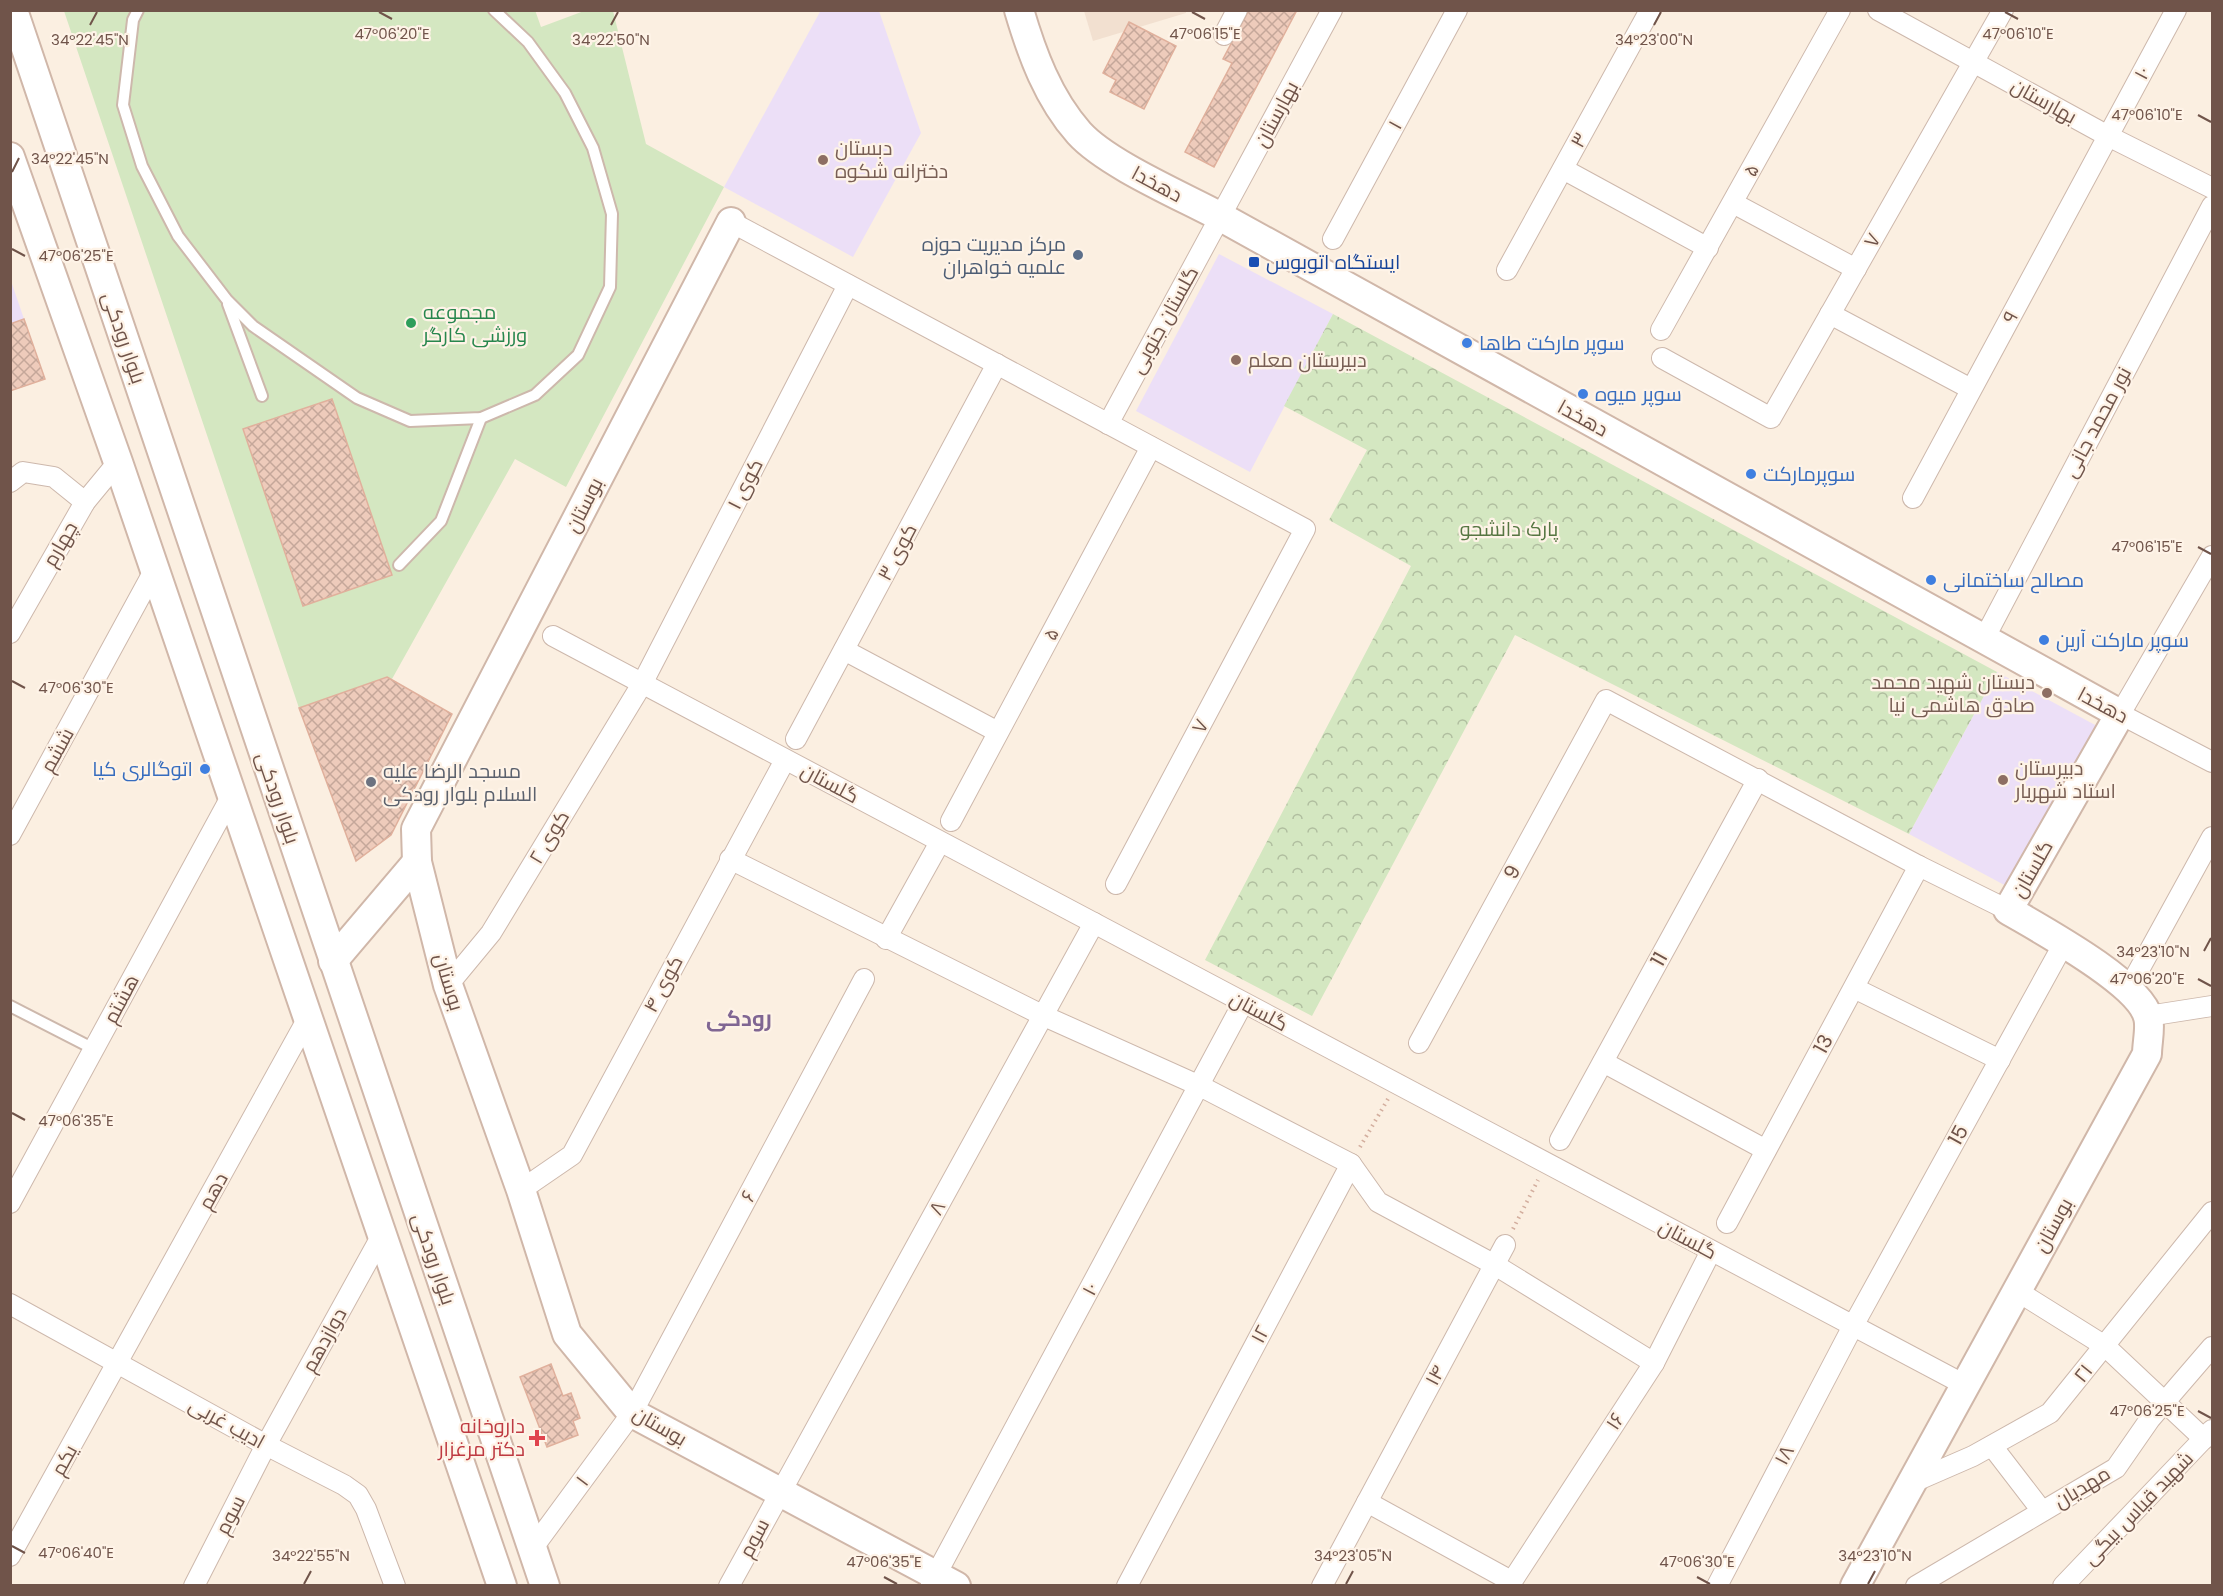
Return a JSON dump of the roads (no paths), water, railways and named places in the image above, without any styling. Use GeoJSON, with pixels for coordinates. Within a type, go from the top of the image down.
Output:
{"type":"FeatureCollection","features":[{"type":"Feature","properties":{"kind":"street","name":"دهخدا"},"geometry":{"type":"LineString","coordinates":[[1019,10],[1031,50],[1050,92],[1080,134],[1121,165],[1221,217],[2120,714],[2212,762]]}},
{"type":"Feature","properties":{"kind":"street"},"geometry":{"type":"LineString","coordinates":[[1224,35],[1237,10]]}},
{"type":"Feature","properties":{"kind":"street","name":"بهارستان"},"geometry":{"type":"LineString","coordinates":[[1221,217],[1332,10]]}},
{"type":"Feature","properties":{"kind":"street","name":"۱"},"geometry":{"type":"LineString","coordinates":[[1333,239],[1457,10]]}},
{"type":"Feature","properties":{"kind":"street","name":"۳"},"geometry":{"type":"LineString","coordinates":[[1507,270],[1650,10]]}},
{"type":"Feature","properties":{"kind":"street","name":"۵"},"geometry":{"type":"LineString","coordinates":[[1661,330],[1840,10]]}},
{"type":"Feature","properties":{"kind":"street","name":"بهارستان"},"geometry":{"type":"LineString","coordinates":[[1878,10],[2108,136],[2212,188]]}},
{"type":"Feature","properties":{"kind":"street"},"geometry":{"type":"LineString","coordinates":[[1974,63],[2003,10]]}},
{"type":"Feature","properties":{"kind":"street","name":"۱۰"},"geometry":{"type":"LineString","coordinates":[[2108,136],[2176,10]]}},
{"type":"Feature","properties":{"kind":"street","name":"بلوار رودکی"},"geometry":{"type":"LineString","coordinates":[[15,13],[545,1586]]}},
{"type":"Feature","properties":{"kind":"street","name":"۷"},"geometry":{"type":"LineString","coordinates":[[1662,358],[1771,418],[1974,63]]}},
{"type":"Feature","properties":{"kind":"street","name":"۹"},"geometry":{"type":"LineString","coordinates":[[1912,498],[2108,136]]}},
{"type":"Feature","properties":{"kind":"street"},"geometry":{"type":"LineString","coordinates":[[10,157],[155,569],[502,1586]]}},
{"type":"Feature","properties":{"kind":"street"},"geometry":{"type":"LineString","coordinates":[[1563,169],[1708,248]]}},
{"type":"Feature","properties":{"kind":"street"},"geometry":{"type":"LineString","coordinates":[[1733,203],[1856,269]]}},
{"type":"Feature","properties":{"kind":"street","name":"نور محمد جانی"},"geometry":{"type":"LineString","coordinates":[[1984,639],[2212,206]]}},
{"type":"Feature","properties":{"kind":"street","name":"گلستان جنوبی"},"geometry":{"type":"LineString","coordinates":[[1108,424],[1221,217]]}},
{"type":"Feature","properties":{"kind":"street"},"geometry":{"type":"LineString","coordinates":[[731,222],[1151,447]]}},
{"type":"Feature","properties":{"kind":"street","name":"بوستان"},"geometry":{"type":"LineString","coordinates":[[731,222],[417,829],[417,862],[448,985],[521,1190],[567,1334],[632,1413],[779,1491],[941,1582]]}},
{"type":"Feature","properties":{"kind":"street","name":"کوی ۱"},"geometry":{"type":"LineString","coordinates":[[642,684],[848,285]]}},
{"type":"Feature","properties":{"kind":"street"},"geometry":{"type":"LineString","coordinates":[[1830,314],[1971,389]]}},
{"type":"Feature","properties":{"kind":"street","name":"کوی ۳"},"geometry":{"type":"LineString","coordinates":[[796,739],[997,364]]}},
{"type":"Feature","properties":{"kind":"street","name":"۵"},"geometry":{"type":"LineString","coordinates":[[951,821],[1151,447]]}},
{"type":"Feature","properties":{"kind":"street","name":"۷"},"geometry":{"type":"LineString","coordinates":[[1116,884],[1305,529],[1151,447]]}},
{"type":"Feature","properties":{"kind":"street","name":"چهارم"},"geometry":{"type":"LineString","coordinates":[[10,633],[85,502],[118,462]]}},
{"type":"Feature","properties":{"kind":"street"},"geometry":{"type":"LineString","coordinates":[[10,482],[23,472],[54,477],[85,502]]}},
{"type":"Feature","properties":{"kind":"street"},"geometry":{"type":"LineString","coordinates":[[2120,714],[2212,556]]}},
{"type":"Feature","properties":{"kind":"street","name":"ششم"},"geometry":{"type":"LineString","coordinates":[[10,835],[155,569]]}},
{"type":"Feature","properties":{"kind":"street","name":"گلستان"},"geometry":{"type":"LineString","coordinates":[[553,636],[1965,1386]]}},
{"type":"Feature","properties":{"kind":"street"},"geometry":{"type":"LineString","coordinates":[[844,650],[998,732]]}},
{"type":"Feature","properties":{"kind":"street","name":"کوی ۲"},"geometry":{"type":"LineString","coordinates":[[448,985],[491,933],[642,684]]}},
{"type":"Feature","properties":{"kind":"street","name":"گلستان"},"geometry":{"type":"LineString","coordinates":[[1606,700],[1919,866],[2008,910],[2120,714]]}},
{"type":"Feature","properties":{"kind":"street","name":"9"},"geometry":{"type":"LineString","coordinates":[[1419,1043],[1606,700]]}},
{"type":"Feature","properties":{"kind":"street","name":"کوی ۴"},"geometry":{"type":"LineString","coordinates":[[521,1190],[572,1155],[785,760]]}},
{"type":"Feature","properties":{"kind":"street","name":"11"},"geometry":{"type":"LineString","coordinates":[[1560,1140],[1758,779]]}},
{"type":"Feature","properties":{"kind":"street","name":"هشتم"},"geometry":{"type":"LineString","coordinates":[[10,1203],[232,795]]}},
{"type":"Feature","properties":{"kind":"street"},"geometry":{"type":"LineString","coordinates":[[2129,988],[2205,866],[2212,837]]}},
{"type":"Feature","properties":{"kind":"street"},"geometry":{"type":"LineString","coordinates":[[886,939],[940,842]]}},
{"type":"Feature","properties":{"kind":"street"},"geometry":{"type":"LineString","coordinates":[[730,860],[1044,1016],[1200,1086],[1351,1164],[1378,1202],[1495,1265],[1654,1363]]}},
{"type":"Feature","properties":{"kind":"street"},"geometry":{"type":"LineString","coordinates":[[333,961],[417,862]]}},
{"type":"Feature","properties":{"kind":"street","name":"13"},"geometry":{"type":"LineString","coordinates":[[1727,1222],[1919,866]]}},
{"type":"Feature","properties":{"kind":"street"},"geometry":{"type":"LineString","coordinates":[[2008,910],[2064,943],[2129,988],[2148,1016],[2212,1006]]}},
{"type":"Feature","properties":{"kind":"street","name":"۸"},"geometry":{"type":"LineString","coordinates":[[779,1491],[1094,924]]}},
{"type":"Feature","properties":{"kind":"street","name":"15"},"geometry":{"type":"LineString","coordinates":[[1853,1326],[2064,943]]}},
{"type":"Feature","properties":{"kind":"street","name":"۶"},"geometry":{"type":"LineString","coordinates":[[632,1413],[864,979]]}},
{"type":"Feature","properties":{"kind":"street"},"geometry":{"type":"LineString","coordinates":[[1854,988],[2000,1059]]}},
{"type":"Feature","properties":{"kind":"street","name":"۱۰"},"geometry":{"type":"LineString","coordinates":[[941,1582],[1243,1003]]}},
{"type":"Feature","properties":{"kind":"street","name":"بوستان"},"geometry":{"type":"LineString","coordinates":[[1855,1586],[2147,1054],[2148,1016]]}},
{"type":"Feature","properties":{"kind":"street","name":"دهم"},"geometry":{"type":"LineString","coordinates":[[117,1363],[308,1018]]}},
{"type":"Feature","properties":{"kind":"street"},"geometry":{"type":"LineString","coordinates":[[1603,1062],[1766,1150]]}},
{"type":"Feature","properties":{"kind":"street","name":"۱۲"},"geometry":{"type":"LineString","coordinates":[[1126,1586],[1351,1164]]}},
{"type":"Feature","properties":{"kind":"street","name":"۲۱"},"geometry":{"type":"LineString","coordinates":[[1911,1483],[1992,1446],[2050,1413],[2212,1212]]}},
{"type":"Feature","properties":{"kind":"street","name":"دوازدهم"},"geometry":{"type":"LineString","coordinates":[[266,1445],[382,1235]]}},
{"type":"Feature","properties":{"kind":"street","name":"۱۴"},"geometry":{"type":"LineString","coordinates":[[1322,1586],[1505,1245]]}},
{"type":"Feature","properties":{"kind":"street","name":"۱۶"},"geometry":{"type":"LineString","coordinates":[[1510,1583],[1654,1363],[1711,1251]]}},
{"type":"Feature","properties":{"kind":"street"},"geometry":{"type":"LineString","coordinates":[[2017,1291],[2105,1346],[2165,1402],[2208,1435]]}},
{"type":"Feature","properties":{"kind":"street","name":"ادیب غربی"},"geometry":{"type":"LineString","coordinates":[[13,1311],[117,1363],[344,1485],[358,1495],[366,1509],[394,1586]]}},
{"type":"Feature","properties":{"kind":"street","name":"۱۸"},"geometry":{"type":"LineString","coordinates":[[1717,1586],[1853,1326]]}},
{"type":"Feature","properties":{"kind":"street","name":"مهدیان"},"geometry":{"type":"LineString","coordinates":[[1916,1586],[2116,1468],[2165,1402],[2212,1347]]}},
{"type":"Feature","properties":{"kind":"street","name":"یکم"},"geometry":{"type":"LineString","coordinates":[[10,1556],[117,1363]]}},
{"type":"Feature","properties":{"kind":"street","name":"۱"},"geometry":{"type":"LineString","coordinates":[[532,1549],[632,1413]]}},
{"type":"Feature","properties":{"kind":"street","name":"شهید قیاس بیگی"},"geometry":{"type":"LineString","coordinates":[[2063,1586],[2208,1435]]}},
{"type":"Feature","properties":{"kind":"street","name":"سوم"},"geometry":{"type":"LineString","coordinates":[[194,1586],[266,1445]]}},
{"type":"Feature","properties":{"kind":"street"},"geometry":{"type":"LineString","coordinates":[[1992,1446],[2042,1511]]}},
{"type":"Feature","properties":{"kind":"street","name":"سوم"},"geometry":{"type":"LineString","coordinates":[[729,1586],[779,1491]]}},
{"type":"Feature","properties":{"kind":"street"},"geometry":{"type":"LineString","coordinates":[[1367,1502],[1510,1583]]}},
{"type":"Feature","properties":{"kind":"lane"},"geometry":{"type":"LineString","coordinates":[[138,10],[133,20],[123,105],[139,156],[178,237],[227,300],[253,326],[357,398],[410,421],[481,418],[535,395],[578,355],[610,287],[612,214],[593,148],[565,93],[528,42],[494,10]]}},
{"type":"Feature","properties":{"kind":"lane"},"geometry":{"type":"LineString","coordinates":[[227,300],[262,396]]}},
{"type":"Feature","properties":{"kind":"lane"},"geometry":{"type":"LineString","coordinates":[[399,565],[441,521],[481,418]]}},
{"type":"Feature","properties":{"kind":"lane"},"geometry":{"type":"LineString","coordinates":[[10,1006],[94,1049]]}},
{"type":"Feature","properties":{"kind":"place","name":"دبستان دخترانه شکوه"},"geometry":{"type":"Point","coordinates":[823,160]}},
{"type":"Feature","properties":{"kind":"place","name":"مرکز مدیریت حوزه علمیه خواهران"},"geometry":{"type":"Point","coordinates":[1078,255]}},
{"type":"Feature","properties":{"kind":"place","name":"ایستگاه اتوبوس"},"geometry":{"type":"Point","coordinates":[1254,262]}},
{"type":"Feature","properties":{"kind":"place","name":"مجموعه ورزشی کارگر"},"geometry":{"type":"Point","coordinates":[411,323]}},
{"type":"Feature","properties":{"kind":"place","name":"سوپر مارکت طاها"},"geometry":{"type":"Point","coordinates":[1467,343]}},
{"type":"Feature","properties":{"kind":"place","name":"دبیرستان معلم"},"geometry":{"type":"Point","coordinates":[1236,360]}},
{"type":"Feature","properties":{"kind":"place","name":"سوپر میوه"},"geometry":{"type":"Point","coordinates":[1583,394]}},
{"type":"Feature","properties":{"kind":"place","name":"سوپرمارکت"},"geometry":{"type":"Point","coordinates":[1751,474]}},
{"type":"Feature","properties":{"kind":"place","name":"مصالح ساختمانی"},"geometry":{"type":"Point","coordinates":[1931,580]}},
{"type":"Feature","properties":{"kind":"place","name":"سوپر مارکت آرین"},"geometry":{"type":"Point","coordinates":[2044,640]}},
{"type":"Feature","properties":{"kind":"place","name":"دبستان شهید محمد صادق هاشمی نیا"},"geometry":{"type":"Point","coordinates":[2047,693]}},
{"type":"Feature","properties":{"kind":"place","name":"اتوگالری کیا"},"geometry":{"type":"Point","coordinates":[205,769]}},
{"type":"Feature","properties":{"kind":"place","name":"دبیرستان استاد شهریار"},"geometry":{"type":"Point","coordinates":[2003,780]}},
{"type":"Feature","properties":{"kind":"place","name":"مسجد الرضا علیه السلام بلوار رودکی"},"geometry":{"type":"Point","coordinates":[371,782]}},
{"type":"Feature","properties":{"kind":"place","name":"داروخانه دکتر مرغزار"},"geometry":{"type":"Point","coordinates":[537,1438]}},
{"type":"Feature","properties":{"kind":"district","name":"رودکی"},"geometry":{"type":"Point","coordinates":[739,1018]}},
{"type":"Feature","properties":{"kind":"park label","name":"پارک دانشجو"},"geometry":{"type":"Point","coordinates":[1509,529]}}]}
